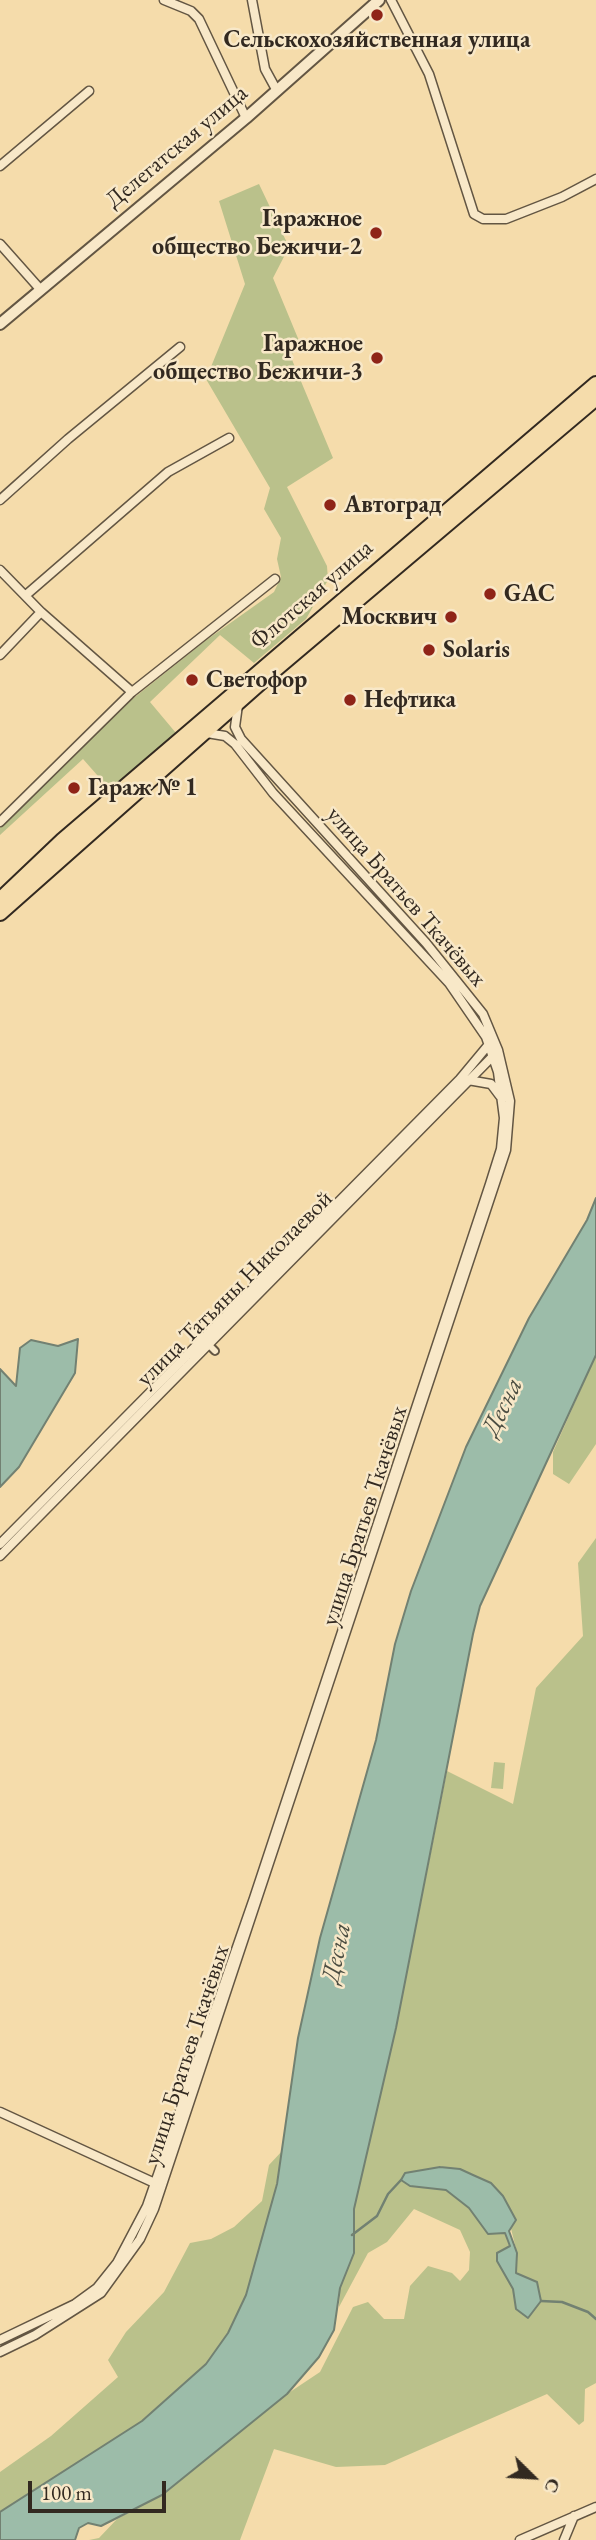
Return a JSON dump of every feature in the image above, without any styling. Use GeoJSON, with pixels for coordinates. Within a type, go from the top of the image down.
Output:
{"type":"FeatureCollection","features":[{"type":"Feature","properties":{"kind":"main road","name":"Флотская улица"},"geometry":{"type":"LineString","coordinates":[[0,900],[72,832],[596,384]]}},
{"type":"Feature","properties":{"kind":"main road","name":"Флотская улица"},"geometry":{"type":"LineString","coordinates":[[0,913],[240,701],[596,398]]}},
{"type":"Feature","properties":{"kind":"street"},"geometry":{"type":"LineString","coordinates":[[164,0],[191,11],[199,19],[246,118]]}},
{"type":"Feature","properties":{"kind":"street"},"geometry":{"type":"LineString","coordinates":[[252,0],[265,69],[277,91]]}},
{"type":"Feature","properties":{"kind":"street","name":"Делегатская улица"},"geometry":{"type":"LineString","coordinates":[[0,324],[246,118],[379,0]]}},
{"type":"Feature","properties":{"kind":"street"},"geometry":{"type":"LineString","coordinates":[[391,0],[414,40],[440,105],[474,214],[482,219],[506,219],[562,197],[596,179]]}},
{"type":"Feature","properties":{"kind":"street"},"geometry":{"type":"LineString","coordinates":[[0,166],[89,91]]}},
{"type":"Feature","properties":{"kind":"street"},"geometry":{"type":"LineString","coordinates":[[0,244],[40,289]]}},
{"type":"Feature","properties":{"kind":"street"},"geometry":{"type":"LineString","coordinates":[[0,500],[68,439],[180,346]]}},
{"type":"Feature","properties":{"kind":"street"},"geometry":{"type":"LineString","coordinates":[[26,594],[168,472],[229,438]]}},
{"type":"Feature","properties":{"kind":"street"},"geometry":{"type":"LineString","coordinates":[[0,570],[41,611],[132,692]]}},
{"type":"Feature","properties":{"kind":"street","name":"Флотская улица"},"geometry":{"type":"LineString","coordinates":[[0,822],[132,692],[275,579]]}},
{"type":"Feature","properties":{"kind":"street"},"geometry":{"type":"LineString","coordinates":[[0,655],[41,611]]}},
{"type":"Feature","properties":{"kind":"street","name":"улица Братьев Ткачёвых"},"geometry":{"type":"LineString","coordinates":[[240,701],[235,714],[235,727],[241,739],[455,976],[483,1014],[490,1040]]}},
{"type":"Feature","properties":{"kind":"street","name":"улица Братьев Ткачёвых"},"geometry":{"type":"LineString","coordinates":[[0,2352],[35,2335],[101,2293],[140,2239],[506,1150],[510,1101],[496,1053],[477,1019],[420,949],[273,793],[235,744],[226,736],[204,733]]}},
{"type":"Feature","properties":{"kind":"street"},"geometry":{"type":"LineString","coordinates":[[490,1040],[466,1077],[491,1084],[503,1102]]}},
{"type":"Feature","properties":{"kind":"street","name":"улица Братьев Ткачёвых"},"geometry":{"type":"LineString","coordinates":[[0,2340],[75,2304],[97,2288],[117,2263],[159,2185],[490,1184],[500,1149],[503,1102],[496,1053]]}},
{"type":"Feature","properties":{"kind":"street","name":"улица Татьяны Николаевой"},"geometry":{"type":"LineString","coordinates":[[0,1556],[209,1345],[466,1077],[496,1053]]}},
{"type":"Feature","properties":{"kind":"street"},"geometry":{"type":"LineString","coordinates":[[194,1330],[209,1345]]}},
{"type":"Feature","properties":{"kind":"street","name":"улица Татьяны Николаевой"},"geometry":{"type":"LineString","coordinates":[[0,1544],[209,1345]]}},
{"type":"Feature","properties":{"kind":"street"},"geometry":{"type":"LineString","coordinates":[[0,2112],[159,2185]]}},
{"type":"Feature","properties":{"kind":"street"},"geometry":{"type":"LineString","coordinates":[[520,2540],[596,2507]]}},
{"type":"Feature","properties":{"kind":"street"},"geometry":{"type":"LineString","coordinates":[[564,2540],[573,2516]]}},
{"type":"Feature","properties":{"kind":"green space"},"geometry":{"type":"Polygon","coordinates":[[[259,184],[289,247],[273,278],[302,348],[290,355],[333,458],[287,487],[327,566],[328,580],[306,619],[254,663],[220,635],[150,702],[176,733],[112,792],[83,759],[0,835],[0,827],[130,701],[205,641],[274,592],[281,577],[277,559],[281,538],[264,509],[270,488],[206,379],[245,284],[219,201],[259,184]]]}},
{"type":"Feature","properties":{"kind":"green space"},"geometry":{"type":"Polygon","coordinates":[[[596,1355],[596,1444],[569,1484],[553,1474],[553,1452],[596,1355]]]}},
{"type":"Feature","properties":{"kind":"green space"},"geometry":{"type":"Polygon","coordinates":[[[596,1538],[596,2383],[585,2389],[584,2421],[579,2425],[547,2394],[385,2465],[336,2467],[274,2449],[240,2540],[89,2540],[99,2538],[117,2519],[162,2495],[287,2394],[320,2372],[353,2307],[368,2302],[384,2319],[404,2319],[410,2286],[428,2266],[452,2273],[460,2281],[469,2270],[470,2252],[460,2230],[414,2209],[387,2242],[368,2253],[339,2307],[340,2288],[354,2253],[354,2209],[396,2028],[447,1771],[513,1804],[536,1688],[583,1636],[578,1563],[596,1538]],[[440,2167],[405,2173],[410,2186],[446,2190],[469,2208],[488,2234],[505,2233],[510,2246],[497,2261],[513,2289],[516,2309],[528,2318],[541,2301],[537,2283],[516,2273],[517,2253],[503,2196],[491,2183],[460,2169],[440,2167]]]}},
{"type":"Feature","properties":{"kind":"green space"},"geometry":{"type":"Polygon","coordinates":[[[494,1762],[505,1763],[503,1789],[491,1788],[494,1762]]]}},
{"type":"Feature","properties":{"kind":"green space"},"geometry":{"type":"Polygon","coordinates":[[[283,2150],[269,2221],[246,2295],[228,2333],[206,2364],[142,2421],[0,2512],[0,2472],[51,2436],[118,2377],[108,2360],[126,2332],[164,2292],[190,2243],[211,2239],[234,2227],[262,2201],[269,2165],[283,2150]]]}},
{"type":"Feature","properties":{"kind":"water","name":"Десна"},"geometry":{"type":"Polygon","coordinates":[[[596,1198],[596,1355],[480,1606],[396,2028],[354,2209],[354,2253],[340,2288],[334,2330],[319,2357],[287,2394],[162,2495],[101,2526],[88,2523],[79,2528],[75,2540],[0,2540],[0,2512],[142,2421],[206,2364],[228,2333],[246,2295],[277,2184],[298,2038],[320,1938],[376,1740],[395,1644],[411,1591],[466,1447],[529,1318],[587,1220],[596,1198]]]}},
{"type":"Feature","properties":{"kind":"water"},"geometry":{"type":"Polygon","coordinates":[[[78,1339],[75,1373],[19,1467],[0,1487],[0,1369],[16,1386],[20,1348],[31,1340],[58,1346],[78,1339]]]}},
{"type":"Feature","properties":{"kind":"water"},"geometry":{"type":"Polygon","coordinates":[[[440,2167],[460,2169],[491,2183],[503,2196],[516,2220],[509,2231],[517,2253],[516,2273],[537,2282],[541,2301],[528,2318],[516,2309],[513,2289],[497,2261],[497,2253],[510,2246],[505,2233],[488,2234],[469,2208],[446,2190],[410,2186],[401,2180],[405,2173],[440,2167]]]}},
{"type":"Feature","properties":{"kind":"waterway"},"geometry":{"type":"LineString","coordinates":[[352,2235],[377,2216],[388,2194],[401,2180]]}},
{"type":"Feature","properties":{"kind":"waterway"},"geometry":{"type":"LineString","coordinates":[[541,2301],[562,2302],[588,2312],[596,2319]]}},
{"type":"Feature","properties":{"kind":"place","name":"Сельскохозяйственная улица"},"geometry":{"type":"Point","coordinates":[377,15]}},
{"type":"Feature","properties":{"kind":"place","name":"Гаражное общество Бежичи-2"},"geometry":{"type":"Point","coordinates":[376,233]}},
{"type":"Feature","properties":{"kind":"place","name":"Гаражное общество Бежичи-3"},"geometry":{"type":"Point","coordinates":[377,358]}},
{"type":"Feature","properties":{"kind":"place","name":"Автоград"},"geometry":{"type":"Point","coordinates":[330,505]}},
{"type":"Feature","properties":{"kind":"place","name":"GAC"},"geometry":{"type":"Point","coordinates":[490,594]}},
{"type":"Feature","properties":{"kind":"place","name":"Москвич"},"geometry":{"type":"Point","coordinates":[451,617]}},
{"type":"Feature","properties":{"kind":"place","name":"Solaris"},"geometry":{"type":"Point","coordinates":[429,650]}},
{"type":"Feature","properties":{"kind":"place","name":"Светофор"},"geometry":{"type":"Point","coordinates":[192,680]}},
{"type":"Feature","properties":{"kind":"place","name":"Нефтика"},"geometry":{"type":"Point","coordinates":[350,700]}},
{"type":"Feature","properties":{"kind":"place","name":"Гараж № 1"},"geometry":{"type":"Point","coordinates":[74,788]}}]}
